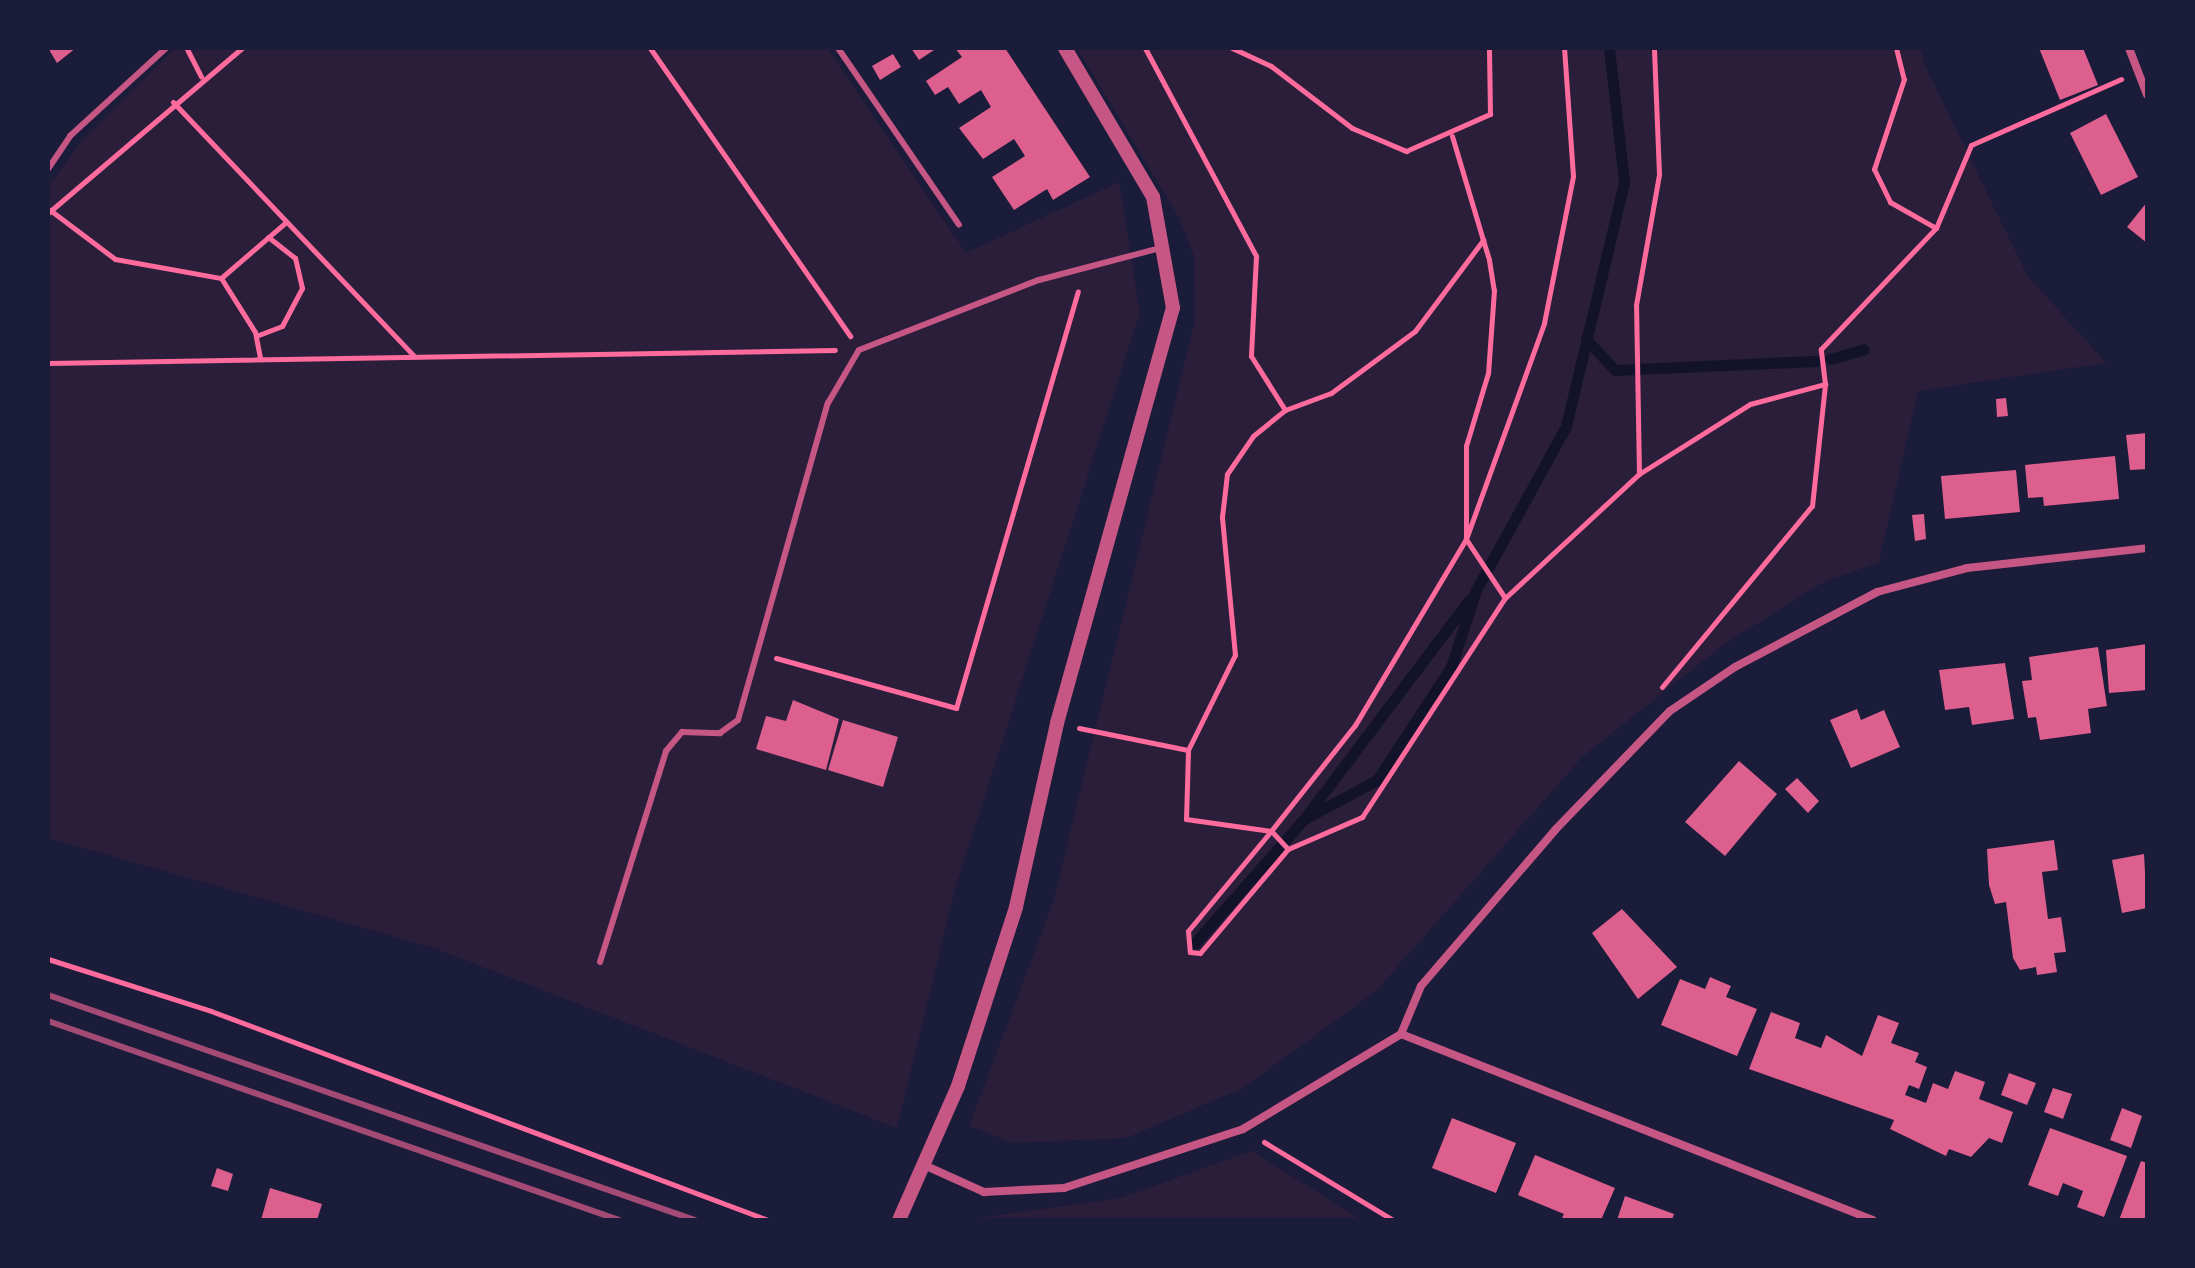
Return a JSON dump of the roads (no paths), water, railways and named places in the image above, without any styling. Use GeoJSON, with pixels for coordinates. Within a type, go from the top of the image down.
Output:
{"type":"FeatureCollection","features":[{"type":"Feature","properties":{"kind":"street"},"geometry":{"type":"LineString","coordinates":[[901,1216],[958,1086],[1016,907],[1057,723],[1158,375],[1173,308],[1166,246],[1153,197],[1065,48]]}},
{"type":"Feature","properties":{"kind":"street"},"geometry":{"type":"LineString","coordinates":[[2129,48],[2147,95]]}},
{"type":"Feature","properties":{"kind":"street"},"geometry":{"type":"LineString","coordinates":[[924,1165],[984,1192],[1064,1188],[1243,1129],[1401,1034],[1421,986],[1555,830],[1670,711],[1735,667],[1877,592],[1967,568],[2147,548]]}},
{"type":"Feature","properties":{"kind":"street"},"geometry":{"type":"LineString","coordinates":[[1401,1034],[1873,1220]]}},
{"type":"Feature","properties":{"kind":"lane"},"geometry":{"type":"LineString","coordinates":[[48,169],[70,136],[166,48]]}},
{"type":"Feature","properties":{"kind":"lane"},"geometry":{"type":"LineString","coordinates":[[838,48],[959,225]]}},
{"type":"Feature","properties":{"kind":"lane"},"geometry":{"type":"LineString","coordinates":[[600,962],[666,751],[682,732],[720,733],[738,720],[828,403],[859,350],[1039,280],[1166,246]]}},
{"type":"Feature","properties":{"kind":"waterway"},"geometry":{"type":"LineString","coordinates":[[1194,944],[1304,819],[1377,780],[1451,667],[1476,590],[1566,426],[1624,182],[1609,48]]}},
{"type":"Feature","properties":{"kind":"waterway"},"geometry":{"type":"LineString","coordinates":[[1586,339],[1615,370],[1816,361]]}},
{"type":"Feature","properties":{"kind":"waterway"},"geometry":{"type":"LineString","coordinates":[[1830,359],[1864,349]]}},
{"type":"Feature","properties":{"kind":"waterway"},"geometry":{"type":"LineString","coordinates":[[1307,815],[1470,599]]}},
{"type":"Feature","properties":{"kind":"railway"},"geometry":{"type":"LineString","coordinates":[[48,995],[695,1220]]}},
{"type":"Feature","properties":{"kind":"railway"},"geometry":{"type":"LineString","coordinates":[[48,1021],[619,1220]]}}]}
